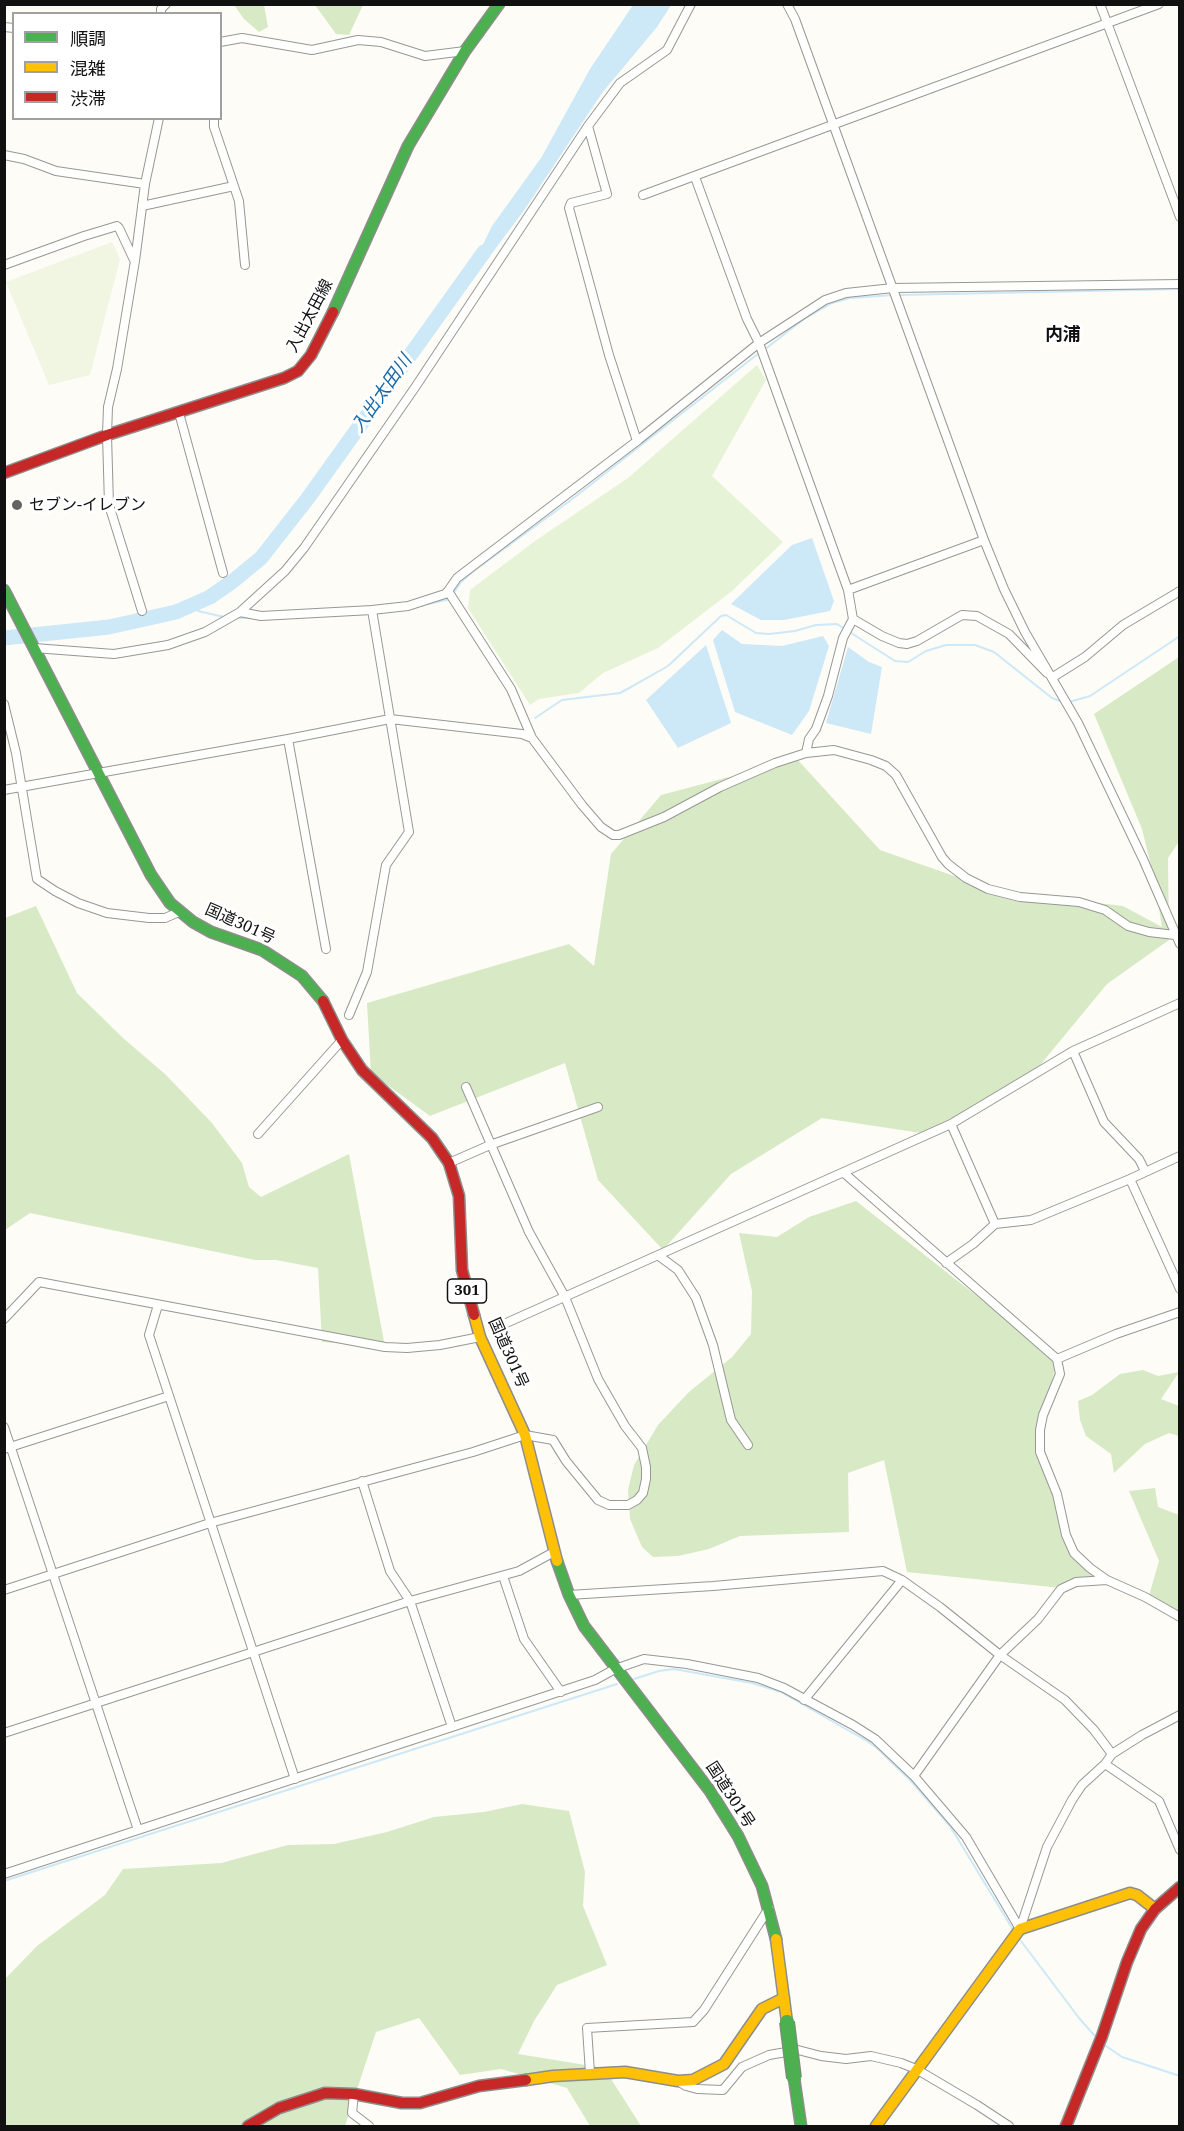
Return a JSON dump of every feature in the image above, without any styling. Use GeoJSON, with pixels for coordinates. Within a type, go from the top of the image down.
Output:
{"type":"FeatureCollection","features":[{"type":"Feature","properties":{"kind":"main road","name":"入出太田線"},"geometry":{"type":"LineString","coordinates":[[4,472],[107,435],[284,378],[298,371],[311,355],[343,291],[408,146],[465,51],[499,4]]}},
{"type":"Feature","properties":{"kind":"main road","name":"国道301号"},"geometry":{"type":"LineString","coordinates":[[4,590],[151,875],[170,903],[211,932],[262,950],[302,976],[322,999],[342,1040],[362,1070],[432,1138],[449,1163],[459,1196],[462,1270],[480,1337],[525,1434],[555,1552],[569,1595],[584,1626],[710,1791],[738,1836],[762,1886],[770,1908],[778,1949],[801,2127]]}},
{"type":"Feature","properties":{"kind":"main road"},"geometry":{"type":"LineString","coordinates":[[1066,2127],[1141,1929],[1155,1909],[1179,1887]]}},
{"type":"Feature","properties":{"kind":"main road"},"geometry":{"type":"LineString","coordinates":[[876,2127],[1020,1929],[1130,1893],[1137,1895],[1155,1909]]}},
{"type":"Feature","properties":{"kind":"main road"},"geometry":{"type":"LineString","coordinates":[[248,2127],[279,2108],[325,2093],[354,2094],[402,2103],[420,2103],[479,2086],[553,2076],[625,2072],[678,2081],[693,2080],[724,2064],[762,2009],[784,1998]]}},
{"type":"Feature","properties":{"kind":"street"},"geometry":{"type":"LineString","coordinates":[[34,648],[114,654],[144,651],[168,645],[205,632],[240,612],[285,570],[304,548],[416,386],[588,126],[620,83],[667,51],[691,4]]}},
{"type":"Feature","properties":{"kind":"street"},"geometry":{"type":"LineString","coordinates":[[787,4],[795,19],[984,540],[1025,632],[1053,677],[1083,733],[1143,859],[1179,944]]}},
{"type":"Feature","properties":{"kind":"street"},"geometry":{"type":"LineString","coordinates":[[1100,4],[1179,216]]}},
{"type":"Feature","properties":{"kind":"street"},"geometry":{"type":"LineString","coordinates":[[643,195],[1159,4]]}},
{"type":"Feature","properties":{"kind":"street"},"geometry":{"type":"LineString","coordinates":[[222,42],[242,38],[312,50],[358,40],[381,42],[425,56],[465,51]]}},
{"type":"Feature","properties":{"kind":"street"},"geometry":{"type":"LineString","coordinates":[[142,611],[109,505],[107,435],[108,407],[117,369],[145,184],[159,120]]}},
{"type":"Feature","properties":{"kind":"street"},"geometry":{"type":"LineString","coordinates":[[214,120],[214,127],[239,201],[245,265]]}},
{"type":"Feature","properties":{"kind":"street"},"geometry":{"type":"LineString","coordinates":[[588,126],[607,194],[571,203],[569,208],[609,355],[637,441]]}},
{"type":"Feature","properties":{"kind":"street"},"geometry":{"type":"LineString","coordinates":[[4,155],[18,157],[56,171],[145,184]]}},
{"type":"Feature","properties":{"kind":"street"},"geometry":{"type":"LineString","coordinates":[[695,177],[747,319],[759,343],[848,590],[853,619],[843,638],[828,696],[816,729],[809,739],[806,753]]}},
{"type":"Feature","properties":{"kind":"street"},"geometry":{"type":"LineString","coordinates":[[142,206],[234,186]]}},
{"type":"Feature","properties":{"kind":"street"},"geometry":{"type":"LineString","coordinates":[[4,265],[117,226],[135,261]]}},
{"type":"Feature","properties":{"kind":"street"},"geometry":{"type":"LineString","coordinates":[[240,612],[261,616],[372,610],[408,606],[445,594],[457,578],[637,441],[759,343],[825,300],[846,292],[893,288],[1179,284]]}},
{"type":"Feature","properties":{"kind":"street"},"geometry":{"type":"LineString","coordinates":[[179,413],[223,573]]}},
{"type":"Feature","properties":{"kind":"street"},"geometry":{"type":"LineString","coordinates":[[848,590],[984,540]]}},
{"type":"Feature","properties":{"kind":"street"},"geometry":{"type":"LineString","coordinates":[[448,591],[511,689],[532,738],[573,794],[601,827],[617,836],[683,808],[739,779],[806,753],[834,750],[886,766],[896,775],[942,857],[966,878],[988,889],[1020,897],[1078,902],[1105,910],[1128,926],[1149,932],[1175,935]]}},
{"type":"Feature","properties":{"kind":"street"},"geometry":{"type":"LineString","coordinates":[[1053,677],[1085,657],[1123,625],[1179,591]]}},
{"type":"Feature","properties":{"kind":"street"},"geometry":{"type":"LineString","coordinates":[[349,1015],[367,972],[386,865],[409,832],[372,610]]}},
{"type":"Feature","properties":{"kind":"street"},"geometry":{"type":"LineString","coordinates":[[853,619],[882,636],[907,644],[917,641],[962,615],[977,616],[1009,634],[1042,669],[1053,677]]}},
{"type":"Feature","properties":{"kind":"street"},"geometry":{"type":"LineString","coordinates":[[4,704],[16,753],[37,879],[78,903],[107,913],[165,918],[180,912]]}},
{"type":"Feature","properties":{"kind":"street"},"geometry":{"type":"LineString","coordinates":[[4,790],[390,719],[522,734],[532,738]]}},
{"type":"Feature","properties":{"kind":"street"},"geometry":{"type":"LineString","coordinates":[[288,739],[326,949]]}},
{"type":"Feature","properties":{"kind":"street"},"geometry":{"type":"LineString","coordinates":[[504,1324],[951,1124],[1072,1051],[1179,1003]]}},
{"type":"Feature","properties":{"kind":"street"},"geometry":{"type":"LineString","coordinates":[[258,1134],[342,1040]]}},
{"type":"Feature","properties":{"kind":"street"},"geometry":{"type":"LineString","coordinates":[[1072,1051],[1104,1122],[1139,1159],[1145,1171]]}},
{"type":"Feature","properties":{"kind":"street"},"geometry":{"type":"LineString","coordinates":[[4,1590],[210,1523],[472,1452],[525,1434],[554,1440],[566,1461],[598,1500],[609,1504],[628,1504],[637,1500],[643,1493],[646,1467],[642,1448],[625,1426],[598,1379],[566,1297],[529,1232],[466,1087]]}},
{"type":"Feature","properties":{"kind":"street"},"geometry":{"type":"LineString","coordinates":[[449,1163],[490,1145],[598,1107]]}},
{"type":"Feature","properties":{"kind":"street"},"geometry":{"type":"LineString","coordinates":[[951,1124],[995,1224]]}},
{"type":"Feature","properties":{"kind":"street"},"geometry":{"type":"LineString","coordinates":[[946,1263],[973,1244],[995,1224],[1031,1220],[1179,1156]]}},
{"type":"Feature","properties":{"kind":"street"},"geometry":{"type":"LineString","coordinates":[[844,1173],[1057,1359],[1060,1374],[1043,1415],[1040,1452],[1057,1494],[1066,1535],[1074,1553],[1107,1580],[1145,1597],[1179,1617]]}},
{"type":"Feature","properties":{"kind":"street"},"geometry":{"type":"LineString","coordinates":[[1130,1179],[1179,1289]]}},
{"type":"Feature","properties":{"kind":"street"},"geometry":{"type":"LineString","coordinates":[[659,1256],[678,1270],[696,1298],[713,1345],[731,1420],[748,1444]]}},
{"type":"Feature","properties":{"kind":"street"},"geometry":{"type":"LineString","coordinates":[[4,1319],[39,1282],[384,1347],[429,1346],[480,1337]]}},
{"type":"Feature","properties":{"kind":"street"},"geometry":{"type":"LineString","coordinates":[[158,1305],[149,1335],[295,1779]]}},
{"type":"Feature","properties":{"kind":"street"},"geometry":{"type":"LineString","coordinates":[[1057,1359],[1116,1334],[1179,1312]]}},
{"type":"Feature","properties":{"kind":"street"},"geometry":{"type":"LineString","coordinates":[[8,1448],[168,1396]]}},
{"type":"Feature","properties":{"kind":"street"},"geometry":{"type":"LineString","coordinates":[[4,1427],[8,1448],[53,1574],[138,1830]]}},
{"type":"Feature","properties":{"kind":"street"},"geometry":{"type":"LineString","coordinates":[[362,1481],[390,1571],[410,1600],[452,1727]]}},
{"type":"Feature","properties":{"kind":"street"},"geometry":{"type":"LineString","coordinates":[[4,1733],[410,1600],[519,1571],[555,1552]]}},
{"type":"Feature","properties":{"kind":"street"},"geometry":{"type":"LineString","coordinates":[[569,1595],[713,1586],[883,1570],[940,1606],[1000,1655],[1065,1700],[1094,1730],[1112,1754]]}},
{"type":"Feature","properties":{"kind":"street"},"geometry":{"type":"LineString","coordinates":[[503,1576],[524,1639],[561,1692]]}},
{"type":"Feature","properties":{"kind":"street"},"geometry":{"type":"LineString","coordinates":[[804,1700],[902,1580]]}},
{"type":"Feature","properties":{"kind":"street"},"geometry":{"type":"LineString","coordinates":[[914,1776],[1000,1655],[1038,1619],[1061,1589],[1076,1582],[1107,1580]]}},
{"type":"Feature","properties":{"kind":"street"},"geometry":{"type":"LineString","coordinates":[[4,1875],[561,1692],[644,1659],[687,1664],[758,1678],[784,1688],[875,1739],[914,1776],[966,1837],[1020,1929]]}},
{"type":"Feature","properties":{"kind":"street"},"geometry":{"type":"LineString","coordinates":[[1020,1929],[1047,1847],[1082,1785],[1105,1764],[1112,1754],[1179,1715]]}},
{"type":"Feature","properties":{"kind":"street"},"geometry":{"type":"LineString","coordinates":[[1105,1764],[1160,1801],[1179,1850]]}},
{"type":"Feature","properties":{"kind":"street"},"geometry":{"type":"LineString","coordinates":[[590,2073],[587,2028],[693,2022],[704,2010],[770,1908]]}},
{"type":"Feature","properties":{"kind":"street"},"geometry":{"type":"LineString","coordinates":[[678,2081],[697,2089],[723,2090],[742,2067],[769,2055],[798,2050],[820,2056],[846,2059],[872,2056],[916,2069],[1009,2127]]}},
{"type":"Feature","properties":{"kind":"street"},"geometry":{"type":"LineString","coordinates":[[354,2094],[352,2113],[369,2127]]}},
{"type":"Feature","properties":{"kind":"green space"},"geometry":{"type":"Polygon","coordinates":[[[234,5],[264,5],[268,27],[259,32],[244,19],[234,5]]]}},
{"type":"Feature","properties":{"kind":"green space"},"geometry":{"type":"Polygon","coordinates":[[[315,5],[363,5],[349,35],[336,34],[315,5]]]}},
{"type":"Feature","properties":{"kind":"green space"},"geometry":{"type":"Polygon","coordinates":[[[112,242],[120,259],[90,375],[49,385],[6,282],[112,242]]]}},
{"type":"Feature","properties":{"kind":"green space"},"geometry":{"type":"Polygon","coordinates":[[[757,365],[766,380],[712,476],[783,542],[732,591],[658,648],[603,673],[579,693],[539,699],[530,705],[468,608],[470,590],[535,541],[628,478],[757,365]]]}},
{"type":"Feature","properties":{"kind":"green space"},"geometry":{"type":"Polygon","coordinates":[[[1179,657],[1180,840],[1168,858],[1169,940],[1107,984],[1022,1087],[921,1133],[822,1118],[731,1174],[663,1250],[598,1180],[565,1063],[430,1116],[371,1073],[367,1003],[569,944],[594,966],[611,854],[661,795],[797,759],[880,850],[997,891],[1123,906],[1162,927],[1154,878],[1142,829],[1094,714],[1179,657]]]}},
{"type":"Feature","properties":{"kind":"green space"},"geometry":{"type":"Polygon","coordinates":[[[36,906],[77,993],[123,1038],[165,1074],[212,1123],[242,1163],[249,1187],[261,1197],[349,1154],[385,1347],[322,1342],[318,1268],[276,1260],[255,1260],[30,1213],[5,1230],[5,918],[36,906]]]}},
{"type":"Feature","properties":{"kind":"green space"},"geometry":{"type":"Polygon","coordinates":[[[856,1201],[1057,1359],[1039,1441],[1071,1547],[1097,1581],[1061,1588],[907,1572],[884,1460],[848,1473],[849,1532],[740,1536],[709,1549],[678,1556],[653,1557],[642,1547],[630,1519],[628,1490],[634,1465],[658,1425],[689,1392],[732,1357],[751,1334],[752,1291],[739,1233],[777,1237],[809,1217],[856,1201]]]}},
{"type":"Feature","properties":{"kind":"green space"},"geometry":{"type":"Polygon","coordinates":[[[1143,1370],[1158,1376],[1179,1372],[1161,1399],[1179,1406],[1179,1436],[1169,1433],[1145,1444],[1114,1473],[1111,1454],[1086,1436],[1080,1420],[1078,1401],[1092,1395],[1120,1374],[1143,1370]]]}},
{"type":"Feature","properties":{"kind":"green space"},"geometry":{"type":"Polygon","coordinates":[[[1155,1488],[1158,1507],[1179,1515],[1179,1614],[1148,1599],[1159,1561],[1129,1491],[1155,1488]]]}},
{"type":"Feature","properties":{"kind":"green space"},"geometry":{"type":"Polygon","coordinates":[[[522,1804],[569,1811],[585,1872],[583,1906],[607,1965],[557,1985],[534,2021],[518,2054],[604,2068],[641,2126],[590,2126],[567,2088],[501,2069],[460,2075],[419,2018],[376,2032],[345,2126],[5,2126],[4,1980],[37,1946],[105,1895],[123,1869],[221,1863],[288,1845],[334,1844],[387,1832],[434,1817],[484,1812],[522,1804]]]}},
{"type":"Feature","properties":{"kind":"water"},"geometry":{"type":"Polygon","coordinates":[[[633,5],[671,5],[657,27],[602,93],[525,209],[487,260],[472,267],[492,226],[541,158],[590,69],[633,5]]]}},
{"type":"Feature","properties":{"kind":"water"},"geometry":{"type":"Polygon","coordinates":[[[812,538],[834,601],[830,611],[784,620],[761,620],[731,604],[792,545],[812,538]]]}},
{"type":"Feature","properties":{"kind":"water"},"geometry":{"type":"Polygon","coordinates":[[[722,630],[742,644],[782,646],[823,636],[829,646],[809,711],[792,735],[735,712],[713,640],[722,630]]]}},
{"type":"Feature","properties":{"kind":"water"},"geometry":{"type":"Polygon","coordinates":[[[706,645],[731,723],[678,748],[646,700],[706,645]]]}},
{"type":"Feature","properties":{"kind":"water"},"geometry":{"type":"Polygon","coordinates":[[[848,647],[869,662],[882,667],[871,734],[826,723],[848,647]]]}},
{"type":"Feature","properties":{"kind":"waterway","name":"入出太田川"},"geometry":{"type":"LineString","coordinates":[[4,638],[109,627],[176,612],[210,597],[233,581],[261,558],[308,498],[484,252]]}},
{"type":"Feature","properties":{"kind":"waterway"},"geometry":{"type":"LineString","coordinates":[[898,295],[1180,289]]}},
{"type":"Feature","properties":{"kind":"waterway"},"geometry":{"type":"LineString","coordinates":[[764,350],[804,319],[832,303],[850,298],[893,295]]}},
{"type":"Feature","properties":{"kind":"waterway"},"geometry":{"type":"LineString","coordinates":[[453,594],[461,582],[475,570],[571,500],[759,353]]}},
{"type":"Feature","properties":{"kind":"waterway"},"geometry":{"type":"LineString","coordinates":[[415,607],[450,599]]}},
{"type":"Feature","properties":{"kind":"waterway"},"geometry":{"type":"LineString","coordinates":[[190,606],[198,611],[224,617]]}},
{"type":"Feature","properties":{"kind":"waterway"},"geometry":{"type":"LineString","coordinates":[[535,718],[562,700],[620,693],[668,666],[721,616],[726,615],[756,633],[769,634],[795,631],[816,625],[837,624],[895,661],[908,662],[926,651],[946,645],[975,645],[994,652],[1052,698],[1063,702]]}},
{"type":"Feature","properties":{"kind":"waterway"},"geometry":{"type":"LineString","coordinates":[[236,618],[254,618]]}},
{"type":"Feature","properties":{"kind":"waterway"},"geometry":{"type":"LineString","coordinates":[[1069,702],[1090,696],[1180,636]]}},
{"type":"Feature","properties":{"kind":"waterway"},"geometry":{"type":"LineString","coordinates":[[634,1679],[674,1669],[752,1683],[781,1692],[867,1741],[910,1780],[950,1826],[1012,1928]]}},
{"type":"Feature","properties":{"kind":"waterway"},"geometry":{"type":"LineString","coordinates":[[4,1881],[617,1684]]}},
{"type":"Feature","properties":{"kind":"waterway"},"geometry":{"type":"LineString","coordinates":[[1021,1941],[1094,2035]]}},
{"type":"Feature","properties":{"kind":"waterway"},"geometry":{"type":"LineString","coordinates":[[1106,2046],[1122,2057],[1180,2076]]}},
{"type":"Feature","properties":{"kind":"traffic: fast"},"geometry":{"type":"LineString","coordinates":[[333,312],[408,146],[465,51],[499,4]]}},
{"type":"Feature","properties":{"kind":"traffic: fast"},"geometry":{"type":"LineString","coordinates":[[4,590],[151,875],[170,903],[193,922],[211,932],[262,950],[302,976],[323,1001]]}},
{"type":"Feature","properties":{"kind":"traffic: fast"},"geometry":{"type":"LineString","coordinates":[[557,1561],[569,1595],[584,1626],[710,1791],[738,1836],[762,1886],[776,1939]]}},
{"type":"Feature","properties":{"kind":"traffic: fast"},"geometry":{"type":"LineString","coordinates":[[787,2022],[794,2078]]}},
{"type":"Feature","properties":{"kind":"traffic: fast"},"geometry":{"type":"LineString","coordinates":[[794,2078],[801,2126]]}},
{"type":"Feature","properties":{"kind":"traffic: slow"},"geometry":{"type":"LineString","coordinates":[[474,1315],[480,1337],[525,1435],[557,1561]]}},
{"type":"Feature","properties":{"kind":"traffic: slow"},"geometry":{"type":"LineString","coordinates":[[876,2126],[1020,1929],[1130,1893],[1137,1895],[1155,1909]]}},
{"type":"Feature","properties":{"kind":"traffic: slow"},"geometry":{"type":"LineString","coordinates":[[776,1939],[787,2022]]}},
{"type":"Feature","properties":{"kind":"traffic: slow"},"geometry":{"type":"LineString","coordinates":[[526,2080],[553,2076],[625,2072],[678,2081],[693,2080],[724,2064],[762,2009],[784,1998]]}},
{"type":"Feature","properties":{"kind":"traffic: jam"},"geometry":{"type":"LineString","coordinates":[[4,473],[107,435],[284,378],[298,371],[311,355],[333,312]]}},
{"type":"Feature","properties":{"kind":"traffic: jam"},"geometry":{"type":"LineString","coordinates":[[323,1001],[342,1040],[362,1070],[432,1138],[449,1163],[459,1196],[462,1270],[474,1315]]}},
{"type":"Feature","properties":{"kind":"traffic: jam"},"geometry":{"type":"LineString","coordinates":[[1066,2126],[1141,1929],[1155,1909],[1180,1887]]}},
{"type":"Feature","properties":{"kind":"traffic: jam"},"geometry":{"type":"LineString","coordinates":[[248,2126],[279,2108],[325,2093],[354,2094],[402,2103],[420,2103],[479,2086],[526,2080]]}},
{"type":"Feature","properties":{"kind":"place","name":"セブン-イレブン"},"geometry":{"type":"Point","coordinates":[17,505]}},
{"type":"Feature","properties":{"kind":"district","name":"内浦"},"geometry":{"type":"Point","coordinates":[1063,335]}}]}
